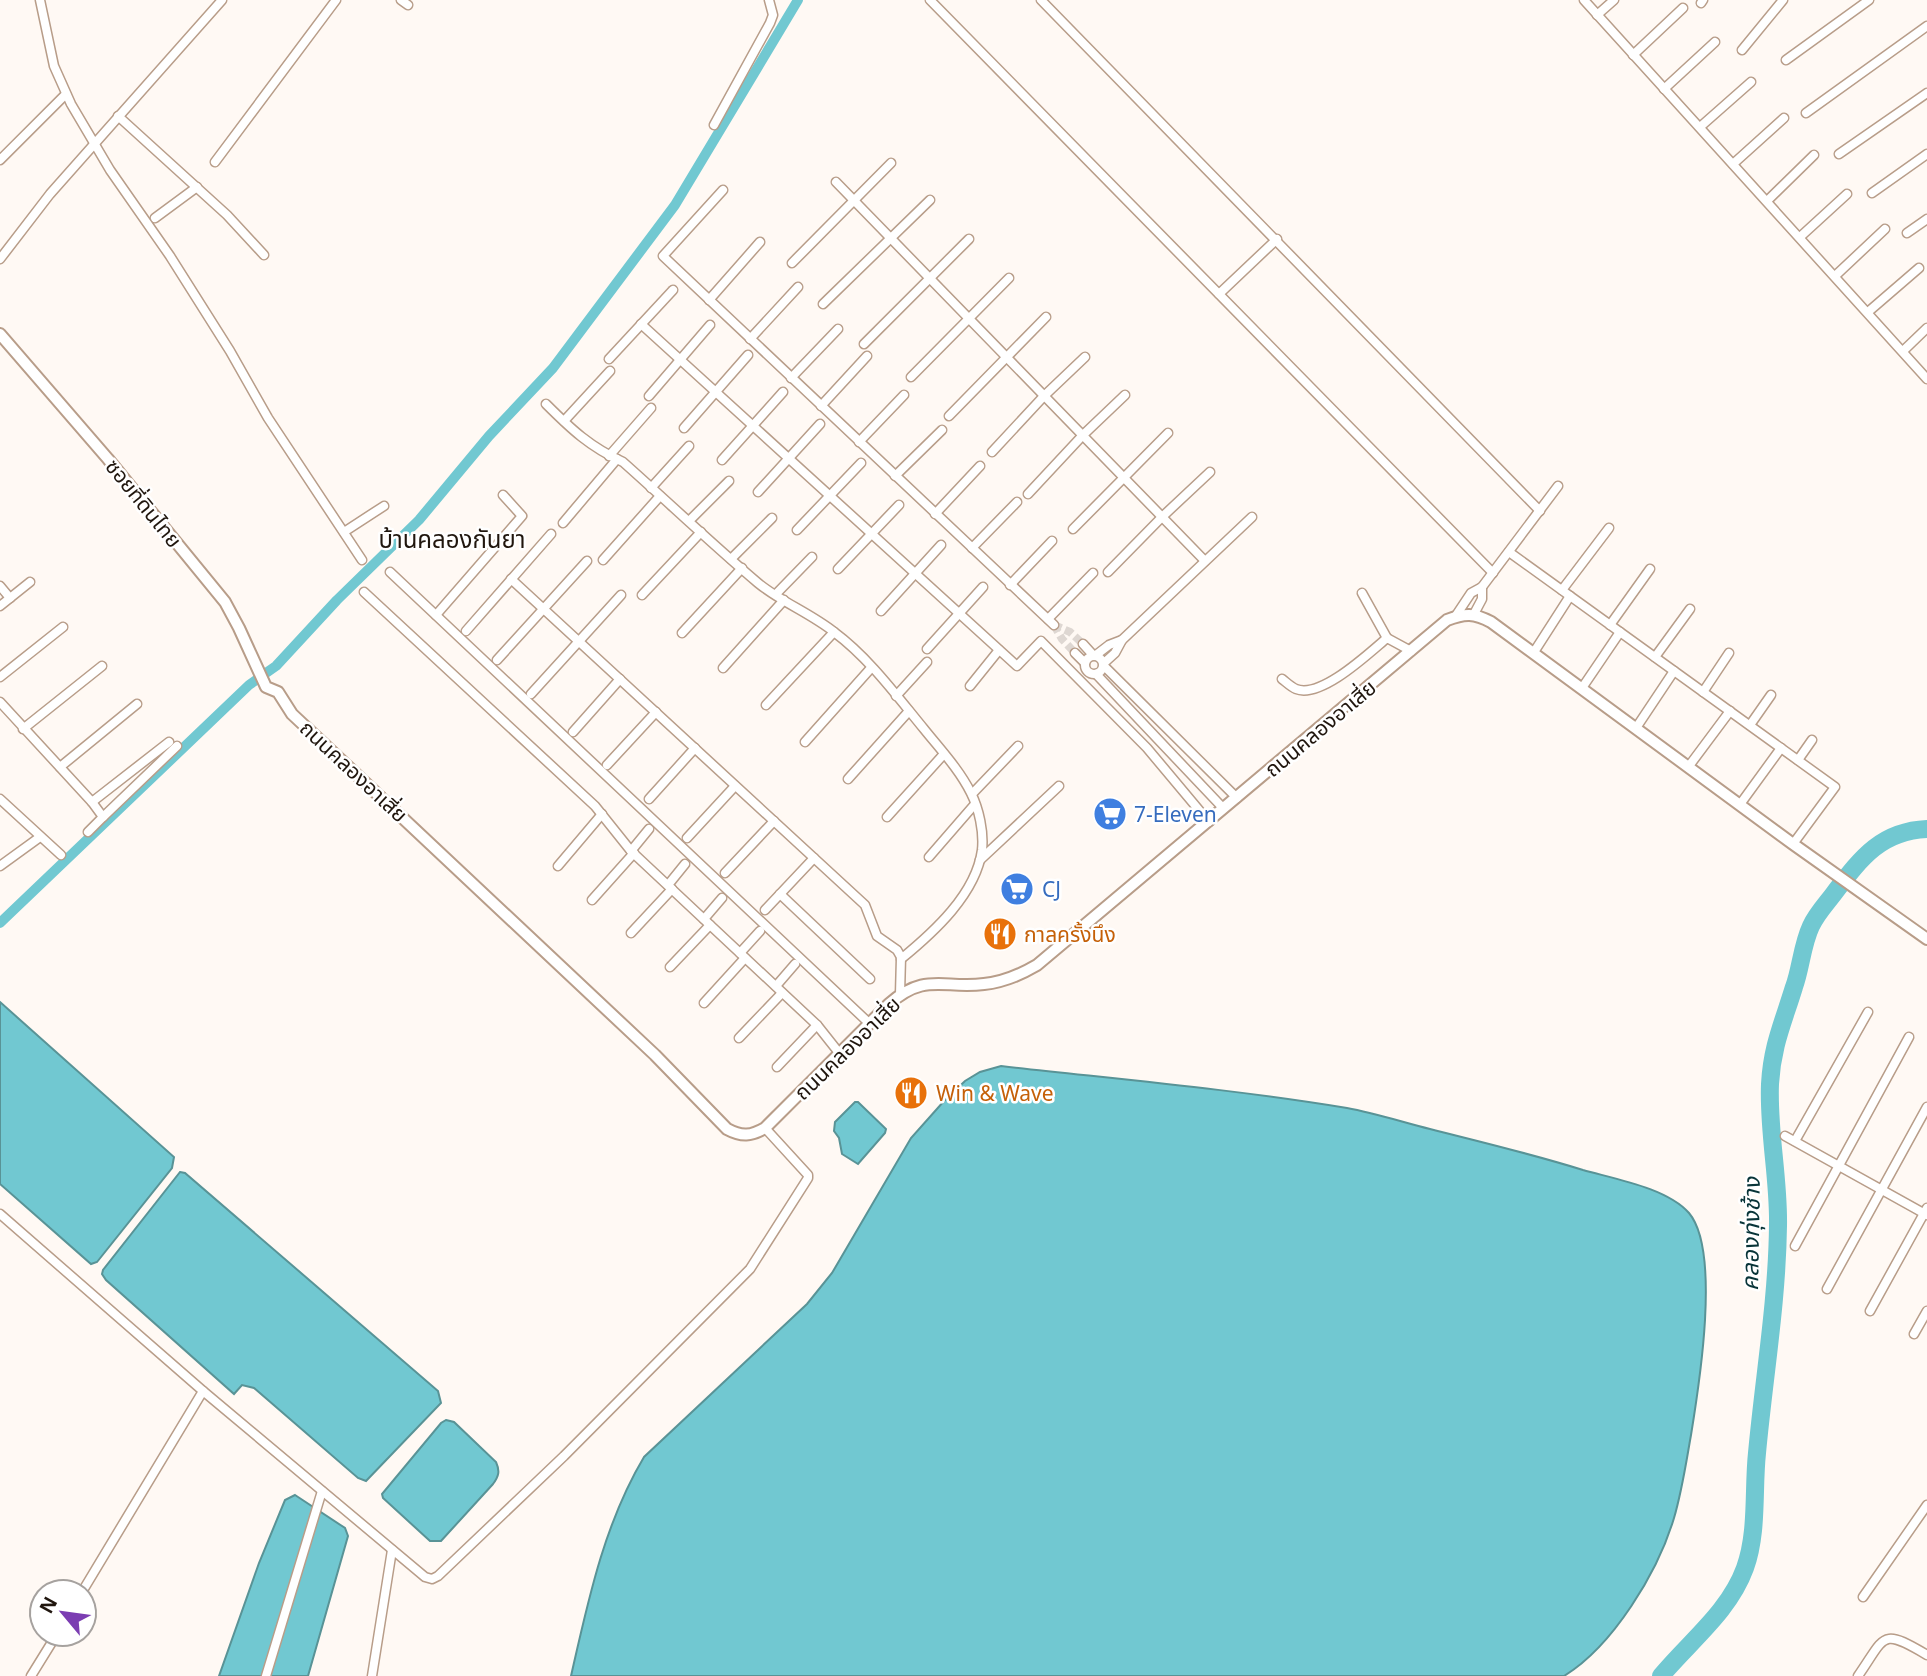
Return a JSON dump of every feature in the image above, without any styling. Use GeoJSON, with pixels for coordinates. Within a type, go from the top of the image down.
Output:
{"type":"FeatureCollection","features":[{"type":"Feature","properties":{"kind":"street"},"geometry":{"type":"LineString","coordinates":[[40,0],[54,66],[66,94],[94,143],[230,351],[268,418],[362,560]]}},
{"type":"Feature","properties":{"kind":"street"},"geometry":{"type":"LineString","coordinates":[[0,259],[50,194],[222,0]]}},
{"type":"Feature","properties":{"kind":"street"},"geometry":{"type":"LineString","coordinates":[[215,162],[337,0]]}},
{"type":"Feature","properties":{"kind":"street"},"geometry":{"type":"LineString","coordinates":[[714,125],[770,23],[773,15],[769,0]]}},
{"type":"Feature","properties":{"kind":"street"},"geometry":{"type":"LineString","coordinates":[[930,0],[1493,573]]}},
{"type":"Feature","properties":{"kind":"street"},"geometry":{"type":"LineString","coordinates":[[1041,0],[1277,239],[1539,511]]}},
{"type":"Feature","properties":{"kind":"street"},"geometry":{"type":"LineString","coordinates":[[1584,0],[1927,379]]}},
{"type":"Feature","properties":{"kind":"street"},"geometry":{"type":"LineString","coordinates":[[1597,15],[1614,0]]}},
{"type":"Feature","properties":{"kind":"street"},"geometry":{"type":"LineString","coordinates":[[1742,50],[1783,0]]}},
{"type":"Feature","properties":{"kind":"street"},"geometry":{"type":"LineString","coordinates":[[1786,60],[1869,0]]}},
{"type":"Feature","properties":{"kind":"street"},"geometry":{"type":"LineString","coordinates":[[1633,55],[1683,8]]}},
{"type":"Feature","properties":{"kind":"street"},"geometry":{"type":"LineString","coordinates":[[1806,113],[1927,26]]}},
{"type":"Feature","properties":{"kind":"street"},"geometry":{"type":"LineString","coordinates":[[1664,89],[1715,43]]}},
{"type":"Feature","properties":{"kind":"street"},"geometry":{"type":"LineString","coordinates":[[1700,127],[1751,82]]}},
{"type":"Feature","properties":{"kind":"street"},"geometry":{"type":"LineString","coordinates":[[1839,154],[1927,93]]}},
{"type":"Feature","properties":{"kind":"street"},"geometry":{"type":"LineString","coordinates":[[0,160],[66,94]]}},
{"type":"Feature","properties":{"kind":"street"},"geometry":{"type":"LineString","coordinates":[[118,116],[197,187],[264,255]]}},
{"type":"Feature","properties":{"kind":"street"},"geometry":{"type":"LineString","coordinates":[[1733,164],[1784,118]]}},
{"type":"Feature","properties":{"kind":"street"},"geometry":{"type":"LineString","coordinates":[[1872,193],[1927,154]]}},
{"type":"Feature","properties":{"kind":"street"},"geometry":{"type":"LineString","coordinates":[[1767,201],[1814,155]]}},
{"type":"Feature","properties":{"kind":"street"},"geometry":{"type":"LineString","coordinates":[[792,263],[891,163]]}},
{"type":"Feature","properties":{"kind":"street"},"geometry":{"type":"LineString","coordinates":[[836,182],[1205,561]]}},
{"type":"Feature","properties":{"kind":"street"},"geometry":{"type":"LineString","coordinates":[[155,218],[197,187]]}},
{"type":"Feature","properties":{"kind":"street"},"geometry":{"type":"LineString","coordinates":[[723,190],[663,256],[1051,622],[1093,573]]}},
{"type":"Feature","properties":{"kind":"street"},"geometry":{"type":"LineString","coordinates":[[1800,237],[1847,194]]}},
{"type":"Feature","properties":{"kind":"street"},"geometry":{"type":"LineString","coordinates":[[823,304],[930,201]]}},
{"type":"Feature","properties":{"kind":"street"},"geometry":{"type":"LineString","coordinates":[[1907,233],[1927,219]]}},
{"type":"Feature","properties":{"kind":"street"},"geometry":{"type":"LineString","coordinates":[[1835,276],[1885,229]]}},
{"type":"Feature","properties":{"kind":"street"},"geometry":{"type":"LineString","coordinates":[[864,345],[969,239]]}},
{"type":"Feature","properties":{"kind":"street"},"geometry":{"type":"LineString","coordinates":[[1219,294],[1277,239]]}},
{"type":"Feature","properties":{"kind":"street"},"geometry":{"type":"LineString","coordinates":[[709,300],[760,242]]}},
{"type":"Feature","properties":{"kind":"street"},"geometry":{"type":"LineString","coordinates":[[1868,312],[1919,268]]}},
{"type":"Feature","properties":{"kind":"street"},"geometry":{"type":"LineString","coordinates":[[911,377],[1009,278]]}},
{"type":"Feature","properties":{"kind":"street"},"geometry":{"type":"LineString","coordinates":[[750,339],[798,287]]}},
{"type":"Feature","properties":{"kind":"street"},"geometry":{"type":"LineString","coordinates":[[609,359],[673,290]]}},
{"type":"Feature","properties":{"kind":"street"},"geometry":{"type":"LineString","coordinates":[[949,416],[1046,317]]}},
{"type":"Feature","properties":{"kind":"street"},"geometry":{"type":"LineString","coordinates":[[642,324],[1017,666],[1041,640],[1147,748],[1209,822]]}},
{"type":"Feature","properties":{"kind":"street"},"geometry":{"type":"LineString","coordinates":[[649,396],[710,325]]}},
{"type":"Feature","properties":{"kind":"street"},"geometry":{"type":"LineString","coordinates":[[791,378],[838,328]]}},
{"type":"Feature","properties":{"kind":"street"},"geometry":{"type":"LineString","coordinates":[[1903,351],[1927,328]]}},
{"type":"Feature","properties":{"kind":"street","name":"ซอยที่ดินไทย"},"geometry":{"type":"LineString","coordinates":[[0,334],[108,459],[225,602],[266,687]]}},
{"type":"Feature","properties":{"kind":"street"},"geometry":{"type":"LineString","coordinates":[[684,428],[748,355]]}},
{"type":"Feature","properties":{"kind":"street"},"geometry":{"type":"LineString","coordinates":[[821,406],[867,356]]}},
{"type":"Feature","properties":{"kind":"street"},"geometry":{"type":"LineString","coordinates":[[992,452],[1085,357]]}},
{"type":"Feature","properties":{"kind":"street"},"geometry":{"type":"LineString","coordinates":[[564,421],[610,371]]}},
{"type":"Feature","properties":{"kind":"street"},"geometry":{"type":"LineString","coordinates":[[722,460],[783,392]]}},
{"type":"Feature","properties":{"kind":"street"},"geometry":{"type":"LineString","coordinates":[[859,442],[904,395]]}},
{"type":"Feature","properties":{"kind":"street"},"geometry":{"type":"LineString","coordinates":[[1028,494],[1125,395]]}},
{"type":"Feature","properties":{"kind":"street"},"geometry":{"type":"LineString","coordinates":[[546,404],[578,436],[613,457],[651,488],[760,585],[834,632],[872,668],[959,772],[975,804],[981,831],[980,860],[965,891],[949,912],[934,930],[901,959]]}},
{"type":"Feature","properties":{"kind":"street"},"geometry":{"type":"LineString","coordinates":[[563,523],[651,408]]}},
{"type":"Feature","properties":{"kind":"street"},"geometry":{"type":"LineString","coordinates":[[758,492],[820,424]]}},
{"type":"Feature","properties":{"kind":"street"},"geometry":{"type":"LineString","coordinates":[[895,476],[942,430]]}},
{"type":"Feature","properties":{"kind":"street"},"geometry":{"type":"LineString","coordinates":[[1073,529],[1168,433]]}},
{"type":"Feature","properties":{"kind":"street"},"geometry":{"type":"LineString","coordinates":[[651,488],[690,446]]}},
{"type":"Feature","properties":{"kind":"street"},"geometry":{"type":"LineString","coordinates":[[797,530],[861,463]]}},
{"type":"Feature","properties":{"kind":"street"},"geometry":{"type":"LineString","coordinates":[[935,514],[980,466]]}},
{"type":"Feature","properties":{"kind":"street"},"geometry":{"type":"LineString","coordinates":[[1108,572],[1210,472]]}},
{"type":"Feature","properties":{"kind":"street"},"geometry":{"type":"LineString","coordinates":[[689,521],[729,481]]}},
{"type":"Feature","properties":{"kind":"street"},"geometry":{"type":"LineString","coordinates":[[1455,617],[1471,593],[1482,587],[1558,486]]}},
{"type":"Feature","properties":{"kind":"street"},"geometry":{"type":"LineString","coordinates":[[436,615],[522,516],[503,495]]}},
{"type":"Feature","properties":{"kind":"street"},"geometry":{"type":"LineString","coordinates":[[603,560],[660,496]]}},
{"type":"Feature","properties":{"kind":"street"},"geometry":{"type":"LineString","coordinates":[[972,548],[1017,502]]}},
{"type":"Feature","properties":{"kind":"street"},"geometry":{"type":"LineString","coordinates":[[838,569],[899,505]]}},
{"type":"Feature","properties":{"kind":"street"},"geometry":{"type":"LineString","coordinates":[[344,532],[384,506]]}},
{"type":"Feature","properties":{"kind":"street"},"geometry":{"type":"LineString","coordinates":[[731,559],[772,517]]}},
{"type":"Feature","properties":{"kind":"street"},"geometry":{"type":"LineString","coordinates":[[1096,674],[1115,653],[1122,640],[1252,517]]}},
{"type":"Feature","properties":{"kind":"street"},"geometry":{"type":"LineString","coordinates":[[1562,590],[1609,528]]}},
{"type":"Feature","properties":{"kind":"street"},"geometry":{"type":"LineString","coordinates":[[642,595],[701,532]]}},
{"type":"Feature","properties":{"kind":"street"},"geometry":{"type":"LineString","coordinates":[[466,631],[551,534]]}},
{"type":"Feature","properties":{"kind":"street"},"geometry":{"type":"LineString","coordinates":[[1010,584],[1052,541]]}},
{"type":"Feature","properties":{"kind":"street"},"geometry":{"type":"LineString","coordinates":[[881,611],[941,545]]}},
{"type":"Feature","properties":{"kind":"street"},"geometry":{"type":"LineString","coordinates":[[1509,552],[1835,787],[1793,844]]}},
{"type":"Feature","properties":{"kind":"street"},"geometry":{"type":"LineString","coordinates":[[776,594],[812,557]]}},
{"type":"Feature","properties":{"kind":"street"},"geometry":{"type":"LineString","coordinates":[[497,660],[587,561]]}},
{"type":"Feature","properties":{"kind":"street"},"geometry":{"type":"LineString","coordinates":[[682,633],[742,569]]}},
{"type":"Feature","properties":{"kind":"street"},"geometry":{"type":"LineString","coordinates":[[1609,625],[1650,569]]}},
{"type":"Feature","properties":{"kind":"street"},"geometry":{"type":"LineString","coordinates":[[390,572],[870,1024]]}},
{"type":"Feature","properties":{"kind":"street"},"geometry":{"type":"LineString","coordinates":[[511,579],[865,905],[877,936],[897,950],[901,959],[901,994]]}},
{"type":"Feature","properties":{"kind":"street"},"geometry":{"type":"LineString","coordinates":[[0,606],[30,582]]}},
{"type":"Feature","properties":{"kind":"street"},"geometry":{"type":"LineString","coordinates":[[0,586],[10,598]]}},
{"type":"Feature","properties":{"kind":"street"},"geometry":{"type":"LineString","coordinates":[[927,649],[983,587]]}},
{"type":"Feature","properties":{"kind":"street"},"geometry":{"type":"LineString","coordinates":[[1482,587],[1482,599],[1474,614],[1491,622],[1927,939]]}},
{"type":"Feature","properties":{"kind":"street"},"geometry":{"type":"LineString","coordinates":[[364,592],[602,814],[633,852],[817,1025],[840,1054]]}},
{"type":"Feature","properties":{"kind":"street"},"geometry":{"type":"LineString","coordinates":[[1362,593],[1387,638],[1411,651]]}},
{"type":"Feature","properties":{"kind":"street"},"geometry":{"type":"LineString","coordinates":[[531,694],[621,595]]}},
{"type":"Feature","properties":{"kind":"street"},"geometry":{"type":"LineString","coordinates":[[1534,653],[1570,596]]}},
{"type":"Feature","properties":{"kind":"street"},"geometry":{"type":"LineString","coordinates":[[723,668],[785,600]]}},
{"type":"Feature","properties":{"kind":"street"},"geometry":{"type":"LineString","coordinates":[[1655,657],[1690,609]]}},
{"type":"Feature","properties":{"kind":"street","name":"ถนนคลองอาเสี่ย"},"geometry":{"type":"LineString","coordinates":[[266,687],[278,692],[292,714],[655,1055],[727,1129],[750,1135],[765,1128],[901,994],[922,985],[983,985],[1016,976],[1037,965],[1447,620],[1474,614]]}},
{"type":"Feature","properties":{"kind":"street"},"geometry":{"type":"LineString","coordinates":[[0,677],[63,627]]}},
{"type":"Feature","properties":{"kind":"street"},"geometry":{"type":"LineString","coordinates":[[766,705],[834,632]]}},
{"type":"Feature","properties":{"kind":"street"},"geometry":{"type":"LineString","coordinates":[[1582,688],[1620,632]]}},
{"type":"Feature","properties":{"kind":"street"},"geometry":{"type":"LineString","coordinates":[[1282,679],[1298,690],[1314,689],[1338,677],[1387,638]]}},
{"type":"Feature","properties":{"kind":"street"},"geometry":{"type":"LineString","coordinates":[[1085,663],[1089,657],[1122,640]]}},
{"type":"Feature","properties":{"kind":"street"},"geometry":{"type":"LineString","coordinates":[[1083,644],[1237,798]]}},
{"type":"Feature","properties":{"kind":"street"},"geometry":{"type":"LineString","coordinates":[[970,686],[999,650]]}},
{"type":"Feature","properties":{"kind":"street"},"geometry":{"type":"LineString","coordinates":[[1076,653],[1085,663],[1087,670],[1096,674],[1223,808]]}},
{"type":"Feature","properties":{"kind":"street"},"geometry":{"type":"LineString","coordinates":[[1703,692],[1729,653]]}},
{"type":"Feature","properties":{"kind":"street"},"geometry":{"type":"LineString","coordinates":[[896,696],[927,662]]}},
{"type":"Feature","properties":{"kind":"street"},"geometry":{"type":"LineString","coordinates":[[23,729],[102,666]]}},
{"type":"Feature","properties":{"kind":"street"},"geometry":{"type":"LineString","coordinates":[[805,742],[872,668]]}},
{"type":"Feature","properties":{"kind":"street"},"geometry":{"type":"LineString","coordinates":[[1636,728],[1674,671]]}},
{"type":"Feature","properties":{"kind":"street"},"geometry":{"type":"LineString","coordinates":[[573,732],[620,679]]}},
{"type":"Feature","properties":{"kind":"street"},"geometry":{"type":"LineString","coordinates":[[1750,725],[1770,695]]}},
{"type":"Feature","properties":{"kind":"street"},"geometry":{"type":"LineString","coordinates":[[0,702],[103,817]]}},
{"type":"Feature","properties":{"kind":"street"},"geometry":{"type":"LineString","coordinates":[[60,767],[137,705]]}},
{"type":"Feature","properties":{"kind":"street"},"geometry":{"type":"LineString","coordinates":[[848,779],[909,711]]}},
{"type":"Feature","properties":{"kind":"street"},"geometry":{"type":"LineString","coordinates":[[1689,766],[1730,711]]}},
{"type":"Feature","properties":{"kind":"street"},"geometry":{"type":"LineString","coordinates":[[607,765],[656,712]]}},
{"type":"Feature","properties":{"kind":"street"},"geometry":{"type":"LineString","coordinates":[[1798,760],[1812,740]]}},
{"type":"Feature","properties":{"kind":"street"},"geometry":{"type":"LineString","coordinates":[[88,832],[173,744],[92,802]]}},
{"type":"Feature","properties":{"kind":"street"},"geometry":{"type":"LineString","coordinates":[[972,794],[1017,746]]}},
{"type":"Feature","properties":{"kind":"street"},"geometry":{"type":"LineString","coordinates":[[649,799],[695,748]]}},
{"type":"Feature","properties":{"kind":"street"},"geometry":{"type":"LineString","coordinates":[[1741,803],[1781,748]]}},
{"type":"Feature","properties":{"kind":"street"},"geometry":{"type":"LineString","coordinates":[[887,817],[944,754]]}},
{"type":"Feature","properties":{"kind":"street"},"geometry":{"type":"LineString","coordinates":[[687,838],[736,786]]}},
{"type":"Feature","properties":{"kind":"street"},"geometry":{"type":"LineString","coordinates":[[980,860],[1059,786]]}},
{"type":"Feature","properties":{"kind":"street"},"geometry":{"type":"LineString","coordinates":[[0,799],[61,855]]}},
{"type":"Feature","properties":{"kind":"street"},"geometry":{"type":"LineString","coordinates":[[929,857],[975,804]]}},
{"type":"Feature","properties":{"kind":"street"},"geometry":{"type":"LineString","coordinates":[[558,866],[602,814]]}},
{"type":"Feature","properties":{"kind":"street"},"geometry":{"type":"LineString","coordinates":[[725,873],[774,821]]}},
{"type":"Feature","properties":{"kind":"street"},"geometry":{"type":"LineString","coordinates":[[592,900],[649,829]]}},
{"type":"Feature","properties":{"kind":"street"},"geometry":{"type":"LineString","coordinates":[[0,866],[40,838]]}},
{"type":"Feature","properties":{"kind":"street"},"geometry":{"type":"LineString","coordinates":[[765,910],[814,858]]}},
{"type":"Feature","properties":{"kind":"street"},"geometry":{"type":"LineString","coordinates":[[631,933],[670,887],[685,864]]}},
{"type":"Feature","properties":{"kind":"street"},"geometry":{"type":"LineString","coordinates":[[780,894],[870,979]]}},
{"type":"Feature","properties":{"kind":"street"},"geometry":{"type":"LineString","coordinates":[[670,967],[707,922],[722,898]]}},
{"type":"Feature","properties":{"kind":"street"},"geometry":{"type":"LineString","coordinates":[[704,1003],[760,931]]}},
{"type":"Feature","properties":{"kind":"street"},"geometry":{"type":"LineString","coordinates":[[740,1038],[779,990],[794,964]]}},
{"type":"Feature","properties":{"kind":"street"},"geometry":{"type":"LineString","coordinates":[[1795,1141],[1868,1012]]}},
{"type":"Feature","properties":{"kind":"street"},"geometry":{"type":"LineString","coordinates":[[777,1067],[817,1025]]}},
{"type":"Feature","properties":{"kind":"street"},"geometry":{"type":"LineString","coordinates":[[1795,1245],[1909,1037]]}},
{"type":"Feature","properties":{"kind":"street"},"geometry":{"type":"LineString","coordinates":[[1827,1289],[1927,1107]]}},
{"type":"Feature","properties":{"kind":"street"},"geometry":{"type":"LineString","coordinates":[[1,1217],[321,1491],[425,1577],[432,1579],[564,1456],[750,1269],[808,1178],[765,1128]]}},
{"type":"Feature","properties":{"kind":"street"},"geometry":{"type":"LineString","coordinates":[[1785,1136],[1926,1212],[1870,1311]]}},
{"type":"Feature","properties":{"kind":"street"},"geometry":{"type":"LineString","coordinates":[[1914,1334],[1927,1311]]}},
{"type":"Feature","properties":{"kind":"street"},"geometry":{"type":"LineString","coordinates":[[90,1578],[203,1391]]}},
{"type":"Feature","properties":{"kind":"street"},"geometry":{"type":"LineString","coordinates":[[266,1676],[321,1491]]}},
{"type":"Feature","properties":{"kind":"street"},"geometry":{"type":"LineString","coordinates":[[1863,1597],[1927,1505]]}},
{"type":"Feature","properties":{"kind":"street"},"geometry":{"type":"LineString","coordinates":[[372,1676],[393,1550]]}},
{"type":"Feature","properties":{"kind":"street"},"geometry":{"type":"LineString","coordinates":[[1858,1676],[1877,1646],[1889,1638],[1899,1638],[1927,1655]]}},
{"type":"Feature","properties":{"kind":"street"},"geometry":{"type":"LineString","coordinates":[[34,1675],[49,1648]]}},
{"type":"Feature","properties":{"kind":"water"},"geometry":{"type":"Polygon","coordinates":[[[0,1002],[174,1157],[172,1168],[97,1262],[91,1264],[0,1184],[0,1002]]]}},
{"type":"Feature","properties":{"kind":"water"},"geometry":{"type":"Polygon","coordinates":[[[1001,1066],[1217,1090],[1357,1110],[1640,1185],[1668,1197],[1689,1213],[1699,1231],[1706,1287],[1699,1385],[1682,1487],[1667,1539],[1657,1561],[1631,1606],[1600,1646],[1564,1676],[571,1676],[591,1591],[608,1536],[644,1457],[807,1304],[832,1273],[911,1138],[944,1101],[965,1081],[980,1072],[1001,1066]]]}},
{"type":"Feature","properties":{"kind":"water"},"geometry":{"type":"Polygon","coordinates":[[[855,1102],[886,1129],[858,1164],[842,1154],[839,1138],[834,1131],[835,1122],[855,1102]]]}},
{"type":"Feature","properties":{"kind":"water"},"geometry":{"type":"Polygon","coordinates":[[[180,1172],[185,1173],[438,1391],[441,1403],[366,1481],[358,1478],[254,1388],[242,1385],[234,1394],[102,1274],[180,1172]]]}},
{"type":"Feature","properties":{"kind":"water"},"geometry":{"type":"Polygon","coordinates":[[[446,1420],[454,1422],[496,1462],[498,1473],[493,1484],[441,1541],[430,1541],[383,1498],[382,1494],[446,1420]]]}},
{"type":"Feature","properties":{"kind":"water"},"geometry":{"type":"Polygon","coordinates":[[[295,1495],[345,1528],[348,1536],[308,1676],[219,1676],[259,1563],[285,1500],[295,1495]]]}},
{"type":"Feature","properties":{"kind":"waterway"},"geometry":{"type":"LineString","coordinates":[[0,923],[249,685],[276,666],[337,600],[419,520],[489,436],[553,368],[675,205],[798,0]]}},
{"type":"Feature","properties":{"kind":"waterway","name":"คลองทุ่งช้าง"},"geometry":{"type":"LineString","coordinates":[[1661,1676],[1729,1599],[1745,1568],[1752,1540],[1757,1453],[1777,1255],[1778,1208],[1770,1102],[1771,1070],[1806,941],[1819,912],[1873,848],[1897,835],[1927,829]]}},
{"type":"Feature","properties":{"kind":"tunnel"},"geometry":{"type":"LineString","coordinates":[[1054,625],[1075,653]]}},
{"type":"Feature","properties":{"kind":"tunnel"},"geometry":{"type":"LineString","coordinates":[[1054,625],[1070,632],[1083,644]]}},
{"type":"Feature","properties":{"kind":"place","name":"7-Eleven"},"geometry":{"type":"Point","coordinates":[1110,814]}},
{"type":"Feature","properties":{"kind":"place","name":"CJ"},"geometry":{"type":"Point","coordinates":[1017,889]}},
{"type":"Feature","properties":{"kind":"place","name":"กาลครั้งนึง"},"geometry":{"type":"Point","coordinates":[1000,934]}},
{"type":"Feature","properties":{"kind":"place","name":"Win & Wave"},"geometry":{"type":"Point","coordinates":[911,1093]}},
{"type":"Feature","properties":{"kind":"district","name":"บ้านคลองกันยา"},"geometry":{"type":"Point","coordinates":[452,538]}}]}
